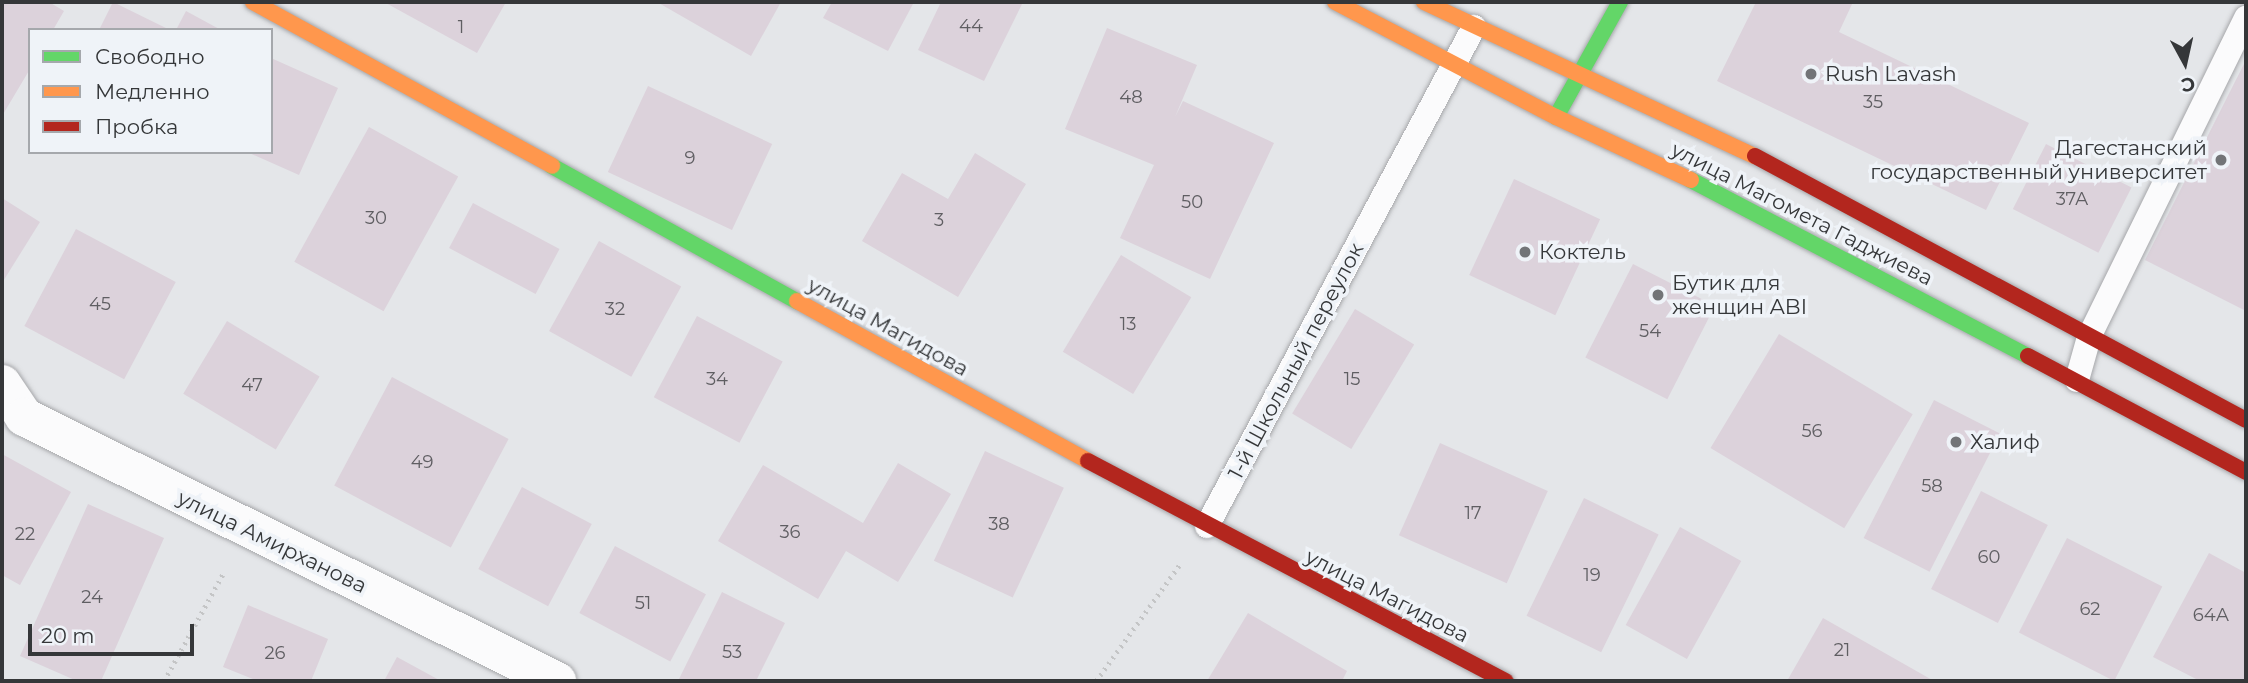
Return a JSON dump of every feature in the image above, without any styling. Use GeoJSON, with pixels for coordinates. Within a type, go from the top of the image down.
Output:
{"type":"FeatureCollection","features":[{"type":"Feature","properties":{"kind":"main road","name":"улица Магидова"},"geometry":{"type":"LineString","coordinates":[[253,2],[1207,526],[1506,681]]}},
{"type":"Feature","properties":{"kind":"main road","name":"улица Магомета Гаджиева"},"geometry":{"type":"LineString","coordinates":[[1335,2],[1556,117],[1716,191],[2077,380],[2246,472]]}},
{"type":"Feature","properties":{"kind":"main road","name":"улица Магомета Гаджиева"},"geometry":{"type":"LineString","coordinates":[[1424,2],[1579,76],[1734,145],[2246,420]]}},
{"type":"Feature","properties":{"kind":"main road"},"geometry":{"type":"LineString","coordinates":[[1556,117],[1620,2]]}},
{"type":"Feature","properties":{"kind":"street","name":"улица Амирханова"},"geometry":{"type":"LineString","coordinates":[[2,384],[24,417],[247,531],[557,681]]}},
{"type":"Feature","properties":{"kind":"lane"},"geometry":{"type":"LineString","coordinates":[[2077,380],[2089,337],[2246,18]]}},
{"type":"Feature","properties":{"kind":"lane","name":"1-й Школьный переулок"},"geometry":{"type":"LineString","coordinates":[[1207,526],[1474,27]]}},
{"type":"Feature","properties":{"kind":"path"},"geometry":{"type":"LineString","coordinates":[[1096,681],[1207,526]]}},
{"type":"Feature","properties":{"kind":"path"},"geometry":{"type":"LineString","coordinates":[[164,681],[247,531]]}},
{"type":"Feature","properties":{"kind":"building"},"geometry":{"type":"Polygon","coordinates":[[[2,2],[49,2],[64,11],[54,28],[28,28],[28,72],[2,116],[2,2]]]}},
{"type":"Feature","properties":{"kind":"building"},"geometry":{"type":"Polygon","coordinates":[[[113,2],[166,28],[100,28],[113,2]]]}},
{"type":"Feature","properties":{"kind":"building"},"geometry":{"type":"Polygon","coordinates":[[[384,2],[506,2],[477,53],[384,2]]]}},
{"type":"Feature","properties":{"kind":"building"},"geometry":{"type":"Polygon","coordinates":[[[657,2],[781,2],[751,56],[657,2]]]}},
{"type":"Feature","properties":{"kind":"building"},"geometry":{"type":"Polygon","coordinates":[[[832,2],[914,2],[888,51],[823,18],[832,2]]]}},
{"type":"Feature","properties":{"kind":"building"},"geometry":{"type":"Polygon","coordinates":[[[941,2],[1023,2],[984,81],[918,50],[941,2]]]}},
{"type":"Feature","properties":{"kind":"building"},"geometry":{"type":"Polygon","coordinates":[[[1756,2],[1853,2],[1839,32],[2029,123],[1986,210],[1717,81],[1756,2]]]}},
{"type":"Feature","properties":{"kind":"building"},"geometry":{"type":"Polygon","coordinates":[[[186,11],[217,28],[177,28],[186,11]]]}},
{"type":"Feature","properties":{"kind":"building"},"geometry":{"type":"Polygon","coordinates":[[[1107,28],[1197,65],[1175,117],[1183,101],[1274,143],[1210,279],[1120,238],[1154,165],[1065,129],[1107,28]]]}},
{"type":"Feature","properties":{"kind":"building"},"geometry":{"type":"Polygon","coordinates":[[[273,59],[338,88],[299,175],[252,154],[273,154],[273,59]]]}},
{"type":"Feature","properties":{"kind":"building","name":"Дагестанский государственный университет"},"geometry":{"type":"Polygon","coordinates":[[[2246,60],[2246,311],[2145,260],[2246,60]]]}},
{"type":"Feature","properties":{"kind":"building"},"geometry":{"type":"Polygon","coordinates":[[[648,86],[772,144],[732,230],[608,172],[648,86]]]}},
{"type":"Feature","properties":{"kind":"building"},"geometry":{"type":"Polygon","coordinates":[[[369,127],[458,176],[384,311],[294,262],[369,127]]]}},
{"type":"Feature","properties":{"kind":"building"},"geometry":{"type":"Polygon","coordinates":[[[2046,144],[2132,188],[2098,253],[2013,209],[2046,144]]]}},
{"type":"Feature","properties":{"kind":"building"},"geometry":{"type":"Polygon","coordinates":[[[975,153],[1026,184],[958,297],[862,241],[902,173],[948,199],[975,153]]]}},
{"type":"Feature","properties":{"kind":"building"},"geometry":{"type":"Polygon","coordinates":[[[1514,179],[1600,219],[1555,315],[1469,275],[1514,179]]]}},
{"type":"Feature","properties":{"kind":"building"},"geometry":{"type":"Polygon","coordinates":[[[2,198],[40,222],[2,283],[2,198]]]}},
{"type":"Feature","properties":{"kind":"building"},"geometry":{"type":"Polygon","coordinates":[[[473,203],[560,249],[536,294],[449,248],[473,203]]]}},
{"type":"Feature","properties":{"kind":"building"},"geometry":{"type":"Polygon","coordinates":[[[76,229],[176,282],[124,379],[24,326],[76,229]]]}},
{"type":"Feature","properties":{"kind":"building"},"geometry":{"type":"Polygon","coordinates":[[[599,241],[681,287],[631,377],[549,331],[599,241]]]}},
{"type":"Feature","properties":{"kind":"building"},"geometry":{"type":"Polygon","coordinates":[[[1121,255],[1191,297],[1133,394],[1063,352],[1121,255]]]}},
{"type":"Feature","properties":{"kind":"building"},"geometry":{"type":"Polygon","coordinates":[[[1633,264],[1715,306],[1667,399],[1585,358],[1633,264]]]}},
{"type":"Feature","properties":{"kind":"building"},"geometry":{"type":"Polygon","coordinates":[[[1355,309],[1414,345],[1351,449],[1292,414],[1355,309]]]}},
{"type":"Feature","properties":{"kind":"building"},"geometry":{"type":"Polygon","coordinates":[[[697,316],[783,362],[739,443],[654,397],[697,316]]]}},
{"type":"Feature","properties":{"kind":"building"},"geometry":{"type":"Polygon","coordinates":[[[227,321],[320,377],[276,449],[183,394],[227,321]]]}},
{"type":"Feature","properties":{"kind":"building"},"geometry":{"type":"Polygon","coordinates":[[[1779,334],[1913,414],[1844,528],[1710,448],[1779,334]]]}},
{"type":"Feature","properties":{"kind":"building"},"geometry":{"type":"Polygon","coordinates":[[[392,377],[509,439],[451,548],[334,486],[392,377]]]}},
{"type":"Feature","properties":{"kind":"building"},"geometry":{"type":"Polygon","coordinates":[[[1934,400],[2000,434],[1930,572],[1864,538],[1934,400]]]}},
{"type":"Feature","properties":{"kind":"building"},"geometry":{"type":"Polygon","coordinates":[[[1440,443],[1548,491],[1507,583],[1399,535],[1440,443]]]}},
{"type":"Feature","properties":{"kind":"building"},"geometry":{"type":"Polygon","coordinates":[[[985,451],[1064,488],[1013,597],[934,561],[985,451]]]}},
{"type":"Feature","properties":{"kind":"building"},"geometry":{"type":"Polygon","coordinates":[[[2,454],[71,492],[20,585],[2,575],[2,454]]]}},
{"type":"Feature","properties":{"kind":"building"},"geometry":{"type":"Polygon","coordinates":[[[898,463],[951,494],[898,582],[846,551],[818,599],[718,541],[763,465],[863,523],[898,463]]]}},
{"type":"Feature","properties":{"kind":"building"},"geometry":{"type":"Polygon","coordinates":[[[522,487],[592,524],[548,606],[478,569],[522,487]]]}},
{"type":"Feature","properties":{"kind":"building"},"geometry":{"type":"Polygon","coordinates":[[[1981,491],[2048,525],[1998,623],[1931,589],[1981,491]]]}},
{"type":"Feature","properties":{"kind":"building"},"geometry":{"type":"Polygon","coordinates":[[[1584,498],[1659,534],[1601,652],[1527,616],[1584,498]]]}},
{"type":"Feature","properties":{"kind":"building"},"geometry":{"type":"Polygon","coordinates":[[[88,504],[164,538],[101,681],[77,681],[20,656],[88,504]]]}},
{"type":"Feature","properties":{"kind":"building"},"geometry":{"type":"Polygon","coordinates":[[[1680,527],[1741,561],[1687,659],[1626,625],[1680,527]]]}},
{"type":"Feature","properties":{"kind":"building"},"geometry":{"type":"Polygon","coordinates":[[[2067,538],[2162,587],[2114,681],[2019,632],[2067,538]]]}},
{"type":"Feature","properties":{"kind":"building"},"geometry":{"type":"Polygon","coordinates":[[[615,546],[706,594],[670,661],[579,613],[615,546]]]}},
{"type":"Feature","properties":{"kind":"building"},"geometry":{"type":"Polygon","coordinates":[[[2209,553],[2246,573],[2246,681],[2200,681],[2153,657],[2209,553]]]}},
{"type":"Feature","properties":{"kind":"building"},"geometry":{"type":"Polygon","coordinates":[[[722,592],[785,623],[756,681],[678,681],[722,592]]]}},
{"type":"Feature","properties":{"kind":"building"},"geometry":{"type":"Polygon","coordinates":[[[248,605],[328,639],[311,681],[258,681],[223,667],[248,605]]]}},
{"type":"Feature","properties":{"kind":"building"},"geometry":{"type":"Polygon","coordinates":[[[1248,613],[1347,671],[1342,681],[1207,681],[1248,613]]]}},
{"type":"Feature","properties":{"kind":"building"},"geometry":{"type":"Polygon","coordinates":[[[1823,618],[1934,681],[1787,681],[1823,618]]]}},
{"type":"Feature","properties":{"kind":"building"},"geometry":{"type":"Polygon","coordinates":[[[397,657],[441,681],[384,681],[397,657]]]}},
{"type":"Feature","properties":{"kind":"traffic: fast"},"geometry":{"type":"LineString","coordinates":[[1556,117],[1620,2]]}},
{"type":"Feature","properties":{"kind":"traffic: fast"},"geometry":{"type":"LineString","coordinates":[[552,166],[797,301]]}},
{"type":"Feature","properties":{"kind":"traffic: fast"},"geometry":{"type":"LineString","coordinates":[[1691,180],[2028,356]]}},
{"type":"Feature","properties":{"kind":"traffic: slow"},"geometry":{"type":"LineString","coordinates":[[253,2],[552,166]]}},
{"type":"Feature","properties":{"kind":"traffic: slow"},"geometry":{"type":"LineString","coordinates":[[1335,2],[1556,117],[1691,180]]}},
{"type":"Feature","properties":{"kind":"traffic: slow"},"geometry":{"type":"LineString","coordinates":[[1424,2],[1755,156]]}},
{"type":"Feature","properties":{"kind":"traffic: slow"},"geometry":{"type":"LineString","coordinates":[[797,301],[1088,461]]}},
{"type":"Feature","properties":{"kind":"traffic: jam"},"geometry":{"type":"LineString","coordinates":[[1755,156],[2246,420]]}},
{"type":"Feature","properties":{"kind":"traffic: jam"},"geometry":{"type":"LineString","coordinates":[[2028,356],[2246,472]]}},
{"type":"Feature","properties":{"kind":"traffic: jam"},"geometry":{"type":"LineString","coordinates":[[1088,461],[1506,681]]}},
{"type":"Feature","properties":{"kind":"place","name":"Rush Lavash"},"geometry":{"type":"Point","coordinates":[1811,74]}},
{"type":"Feature","properties":{"kind":"place","name":"Дагестанский государственный университет"},"geometry":{"type":"Point","coordinates":[2221,160]}},
{"type":"Feature","properties":{"kind":"place","name":"Коктель"},"geometry":{"type":"Point","coordinates":[1525,252]}},
{"type":"Feature","properties":{"kind":"place","name":"Бутик для женщин ABI"},"geometry":{"type":"Point","coordinates":[1658,295]}},
{"type":"Feature","properties":{"kind":"place","name":"Халиф"},"geometry":{"type":"Point","coordinates":[1956,442]}}]}
